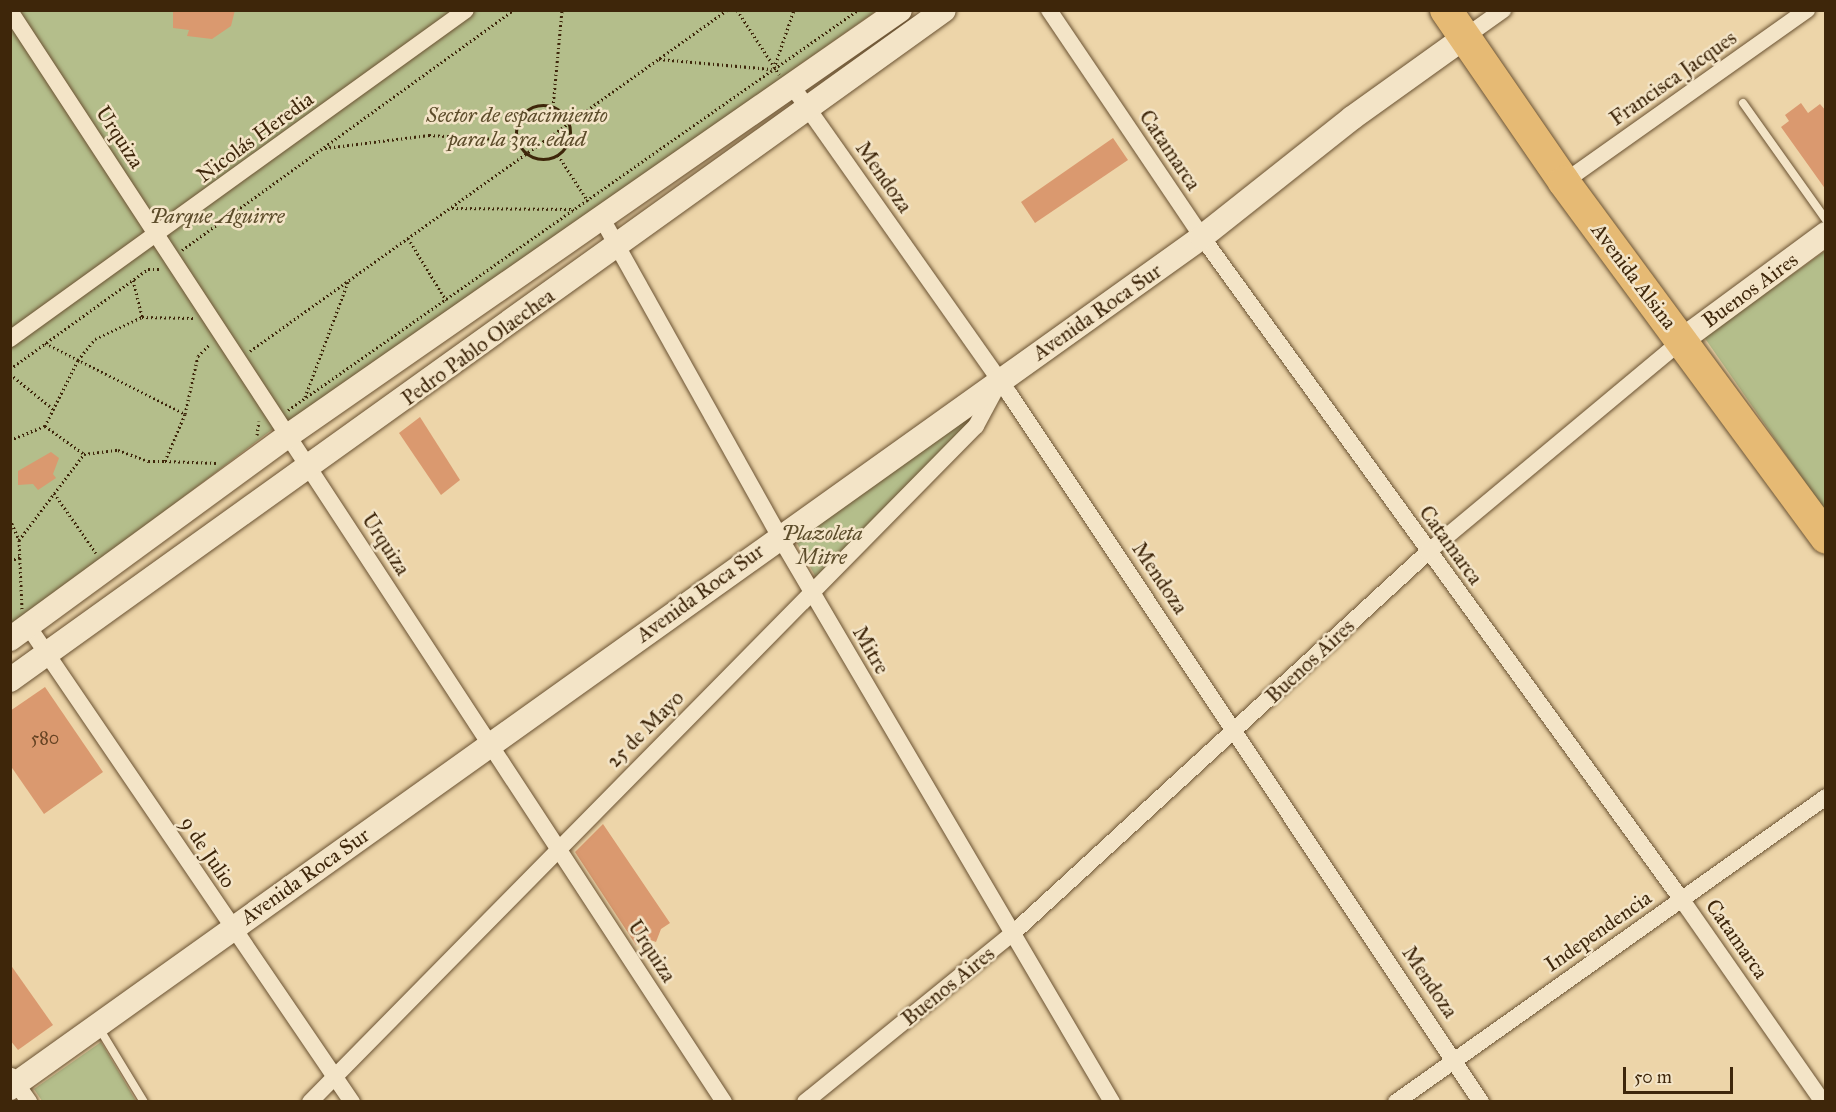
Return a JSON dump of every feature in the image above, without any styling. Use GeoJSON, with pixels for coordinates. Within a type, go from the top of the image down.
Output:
{"type":"FeatureCollection","features":[{"type":"Feature","properties":{"kind":"highway","name":"Avenida Alsina"},"geometry":{"type":"LineString","coordinates":[[1446,10],[1564,182],[1826,538]]}},
{"type":"Feature","properties":{"kind":"street","name":"Nicolás Heredia"},"geometry":{"type":"LineString","coordinates":[[10,339],[158,236],[466,10]]}},
{"type":"Feature","properties":{"kind":"street","name":"Pedro Pablo Olaechea"},"geometry":{"type":"LineString","coordinates":[[19,622],[283,426],[594,208],[792,86],[900,10]]}},
{"type":"Feature","properties":{"kind":"street","name":"Pedro Pablo Olaechea"},"geometry":{"type":"LineString","coordinates":[[10,680],[310,468],[944,10]]}},
{"type":"Feature","properties":{"kind":"street","name":"Catamarca"},"geometry":{"type":"LineString","coordinates":[[1048,10],[1202,237],[1682,900],[1823,1101]]}},
{"type":"Feature","properties":{"kind":"street","name":"Avenida Roca Sur"},"geometry":{"type":"LineString","coordinates":[[17,1087],[97,1026],[779,536],[1202,237],[1352,118],[1503,10]]}},
{"type":"Feature","properties":{"kind":"street","name":"Francisca Jacques"},"geometry":{"type":"LineString","coordinates":[[1564,182],[1807,10]]}},
{"type":"Feature","properties":{"kind":"street","name":"Urquiza"},"geometry":{"type":"LineString","coordinates":[[10,11],[158,236],[164,265],[283,426],[724,1101]]}},
{"type":"Feature","properties":{"kind":"street","name":"Mendoza"},"geometry":{"type":"LineString","coordinates":[[792,86],[1000,381],[1235,729],[1481,1101]]}},
{"type":"Feature","properties":{"kind":"street","name":"Mitre"},"geometry":{"type":"LineString","coordinates":[[594,208],[615,249],[779,536],[1112,1101]]}},
{"type":"Feature","properties":{"kind":"street","name":"Buenos Aires"},"geometry":{"type":"LineString","coordinates":[[806,1101],[1012,934],[1428,552],[1682,340],[1826,234]]}},
{"type":"Feature","properties":{"kind":"street","name":"25 de Mayo"},"geometry":{"type":"LineString","coordinates":[[310,1101],[557,848],[813,594],[976,426],[1000,381]]}},
{"type":"Feature","properties":{"kind":"street","name":"9 de Julio"},"geometry":{"type":"LineString","coordinates":[[19,622],[47,653],[352,1101]]}},
{"type":"Feature","properties":{"kind":"street","name":"Independencia"},"geometry":{"type":"LineString","coordinates":[[1396,1101],[1826,797]]}},
{"type":"Feature","properties":{"kind":"lane"},"geometry":{"type":"LineString","coordinates":[[1743,104],[1826,220]]}},
{"type":"Feature","properties":{"kind":"lane"},"geometry":{"type":"LineString","coordinates":[[97,1026],[144,1101]]}},
{"type":"Feature","properties":{"kind":"path"},"geometry":{"type":"LineString","coordinates":[[10,369],[148,269],[164,265],[514,10]]}},
{"type":"Feature","properties":{"kind":"path"},"geometry":{"type":"LineString","coordinates":[[553,107],[528,109],[517,122],[517,140],[526,154],[542,159],[558,154],[568,141],[568,124],[553,107],[562,10]]}},
{"type":"Feature","properties":{"kind":"path"},"geometry":{"type":"LineString","coordinates":[[249,351],[727,10]]}},
{"type":"Feature","properties":{"kind":"path"},"geometry":{"type":"LineString","coordinates":[[737,10],[774,69]]}},
{"type":"Feature","properties":{"kind":"path"},"geometry":{"type":"LineString","coordinates":[[774,69],[794,10]]}},
{"type":"Feature","properties":{"kind":"path"},"geometry":{"type":"LineString","coordinates":[[450,208],[594,208],[774,69],[858,10]]}},
{"type":"Feature","properties":{"kind":"path"},"geometry":{"type":"LineString","coordinates":[[658,59],[774,69]]}},
{"type":"Feature","properties":{"kind":"path"},"geometry":{"type":"LineString","coordinates":[[322,149],[429,135],[517,140]]}},
{"type":"Feature","properties":{"kind":"path"},"geometry":{"type":"LineString","coordinates":[[558,154],[594,208]]}},
{"type":"Feature","properties":{"kind":"path"},"geometry":{"type":"LineString","coordinates":[[304,399],[574,209]]}},
{"type":"Feature","properties":{"kind":"path"},"geometry":{"type":"LineString","coordinates":[[408,238],[446,300]]}},
{"type":"Feature","properties":{"kind":"path"},"geometry":{"type":"LineString","coordinates":[[133,280],[142,317]]}},
{"type":"Feature","properties":{"kind":"path"},"geometry":{"type":"LineString","coordinates":[[259,429],[283,426],[304,399],[349,280]]}},
{"type":"Feature","properties":{"kind":"path"},"geometry":{"type":"LineString","coordinates":[[187,309],[199,327]]}},
{"type":"Feature","properties":{"kind":"path"},"geometry":{"type":"LineString","coordinates":[[10,440],[45,426],[78,360],[95,339],[142,317],[194,318]]}},
{"type":"Feature","properties":{"kind":"path"},"geometry":{"type":"LineString","coordinates":[[204,335],[216,353]]}},
{"type":"Feature","properties":{"kind":"path"},"geometry":{"type":"LineString","coordinates":[[45,344],[185,414]]}},
{"type":"Feature","properties":{"kind":"path"},"geometry":{"type":"LineString","coordinates":[[165,461],[185,414],[198,356],[210,344]]}},
{"type":"Feature","properties":{"kind":"path"},"geometry":{"type":"LineString","coordinates":[[10,374],[53,409]]}},
{"type":"Feature","properties":{"kind":"path"},"geometry":{"type":"LineString","coordinates":[[251,446],[259,429],[253,411]]}},
{"type":"Feature","properties":{"kind":"path"},"geometry":{"type":"LineString","coordinates":[[45,426],[84,454],[118,450],[149,461],[225,464],[216,470]]}},
{"type":"Feature","properties":{"kind":"path"},"geometry":{"type":"LineString","coordinates":[[19,540],[84,454]]}},
{"type":"Feature","properties":{"kind":"path"},"geometry":{"type":"LineString","coordinates":[[54,493],[97,555]]}},
{"type":"Feature","properties":{"kind":"path"},"geometry":{"type":"LineString","coordinates":[[10,519],[19,540],[19,622]]}},
{"type":"Feature","properties":{"kind":"path"},"geometry":{"type":"LineString","coordinates":[[88,562],[106,548]]}},
{"type":"Feature","properties":{"kind":"path"},"geometry":{"type":"LineString","coordinates":[[10,561],[20,556]]}},
{"type":"Feature","properties":{"kind":"path"},"geometry":{"type":"LineString","coordinates":[[19,622],[31,602]]}},
{"type":"Feature","properties":{"kind":"green space","name":"Parque Aguirre"},"geometry":{"type":"Polygon","coordinates":[[[11,11],[876,11],[290,425],[286,419],[11,628],[11,11]]]}},
{"type":"Feature","properties":{"kind":"green space"},"geometry":{"type":"Polygon","coordinates":[[[1825,251],[1825,511],[1704,337],[1825,251]]]}},
{"type":"Feature","properties":{"kind":"green space","name":"Plazoleta Mitre"},"geometry":{"type":"Polygon","coordinates":[[[979,406],[961,433],[818,581],[794,538],[979,406]]]}},
{"type":"Feature","properties":{"kind":"green space"},"geometry":{"type":"Polygon","coordinates":[[[101,1042],[136,1101],[42,1101],[34,1089],[101,1042]]]}},
{"type":"Feature","properties":{"kind":"building"},"geometry":{"type":"Polygon","coordinates":[[[173,10],[235,10],[231,26],[212,39],[187,36],[189,30],[173,28],[173,10]]]}},
{"type":"Feature","properties":{"kind":"building"},"geometry":{"type":"Polygon","coordinates":[[[1801,103],[1808,113],[1820,104],[1826,111],[1826,190],[1781,127],[1789,121],[1785,115],[1801,103]]]}},
{"type":"Feature","properties":{"kind":"building"},"geometry":{"type":"Polygon","coordinates":[[[1113,138],[1128,160],[1035,223],[1021,202],[1113,138]]]}},
{"type":"Feature","properties":{"kind":"building"},"geometry":{"type":"Polygon","coordinates":[[[420,417],[460,480],[441,495],[399,433],[420,417]]]}},
{"type":"Feature","properties":{"kind":"building"},"geometry":{"type":"Polygon","coordinates":[[[51,452],[59,458],[53,474],[56,478],[38,490],[33,484],[18,485],[18,471],[51,452]]]}},
{"type":"Feature","properties":{"kind":"building"},"geometry":{"type":"Polygon","coordinates":[[[45,687],[103,772],[44,814],[10,765],[10,711],[45,687]]]}},
{"type":"Feature","properties":{"kind":"building"},"geometry":{"type":"Polygon","coordinates":[[[603,824],[670,923],[661,929],[656,942],[645,938],[636,945],[575,852],[603,824]]]}},
{"type":"Feature","properties":{"kind":"building"},"geometry":{"type":"Polygon","coordinates":[[[10,964],[53,1025],[18,1050],[10,1040],[10,964]]]}},
{"type":"Feature","properties":{"kind":"park label","name":"Sector de espacimiento para la 3ra. edad"},"geometry":{"type":"Point","coordinates":[517,127]}}]}
